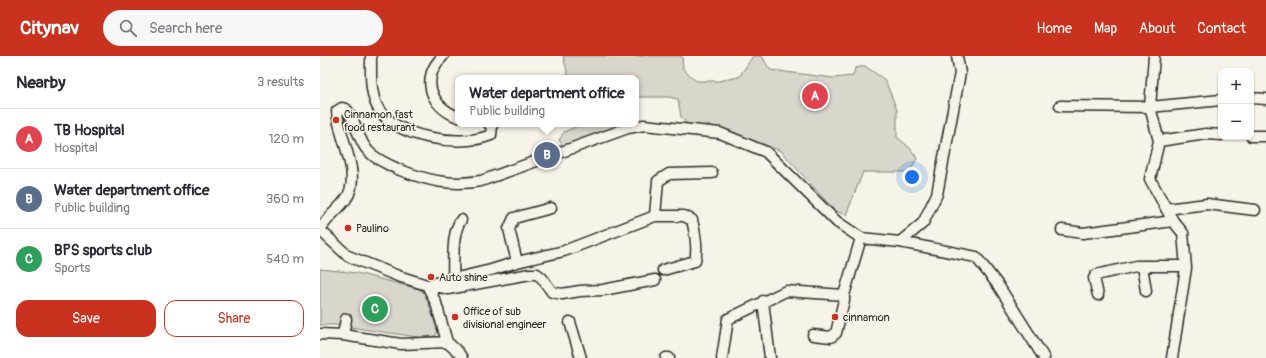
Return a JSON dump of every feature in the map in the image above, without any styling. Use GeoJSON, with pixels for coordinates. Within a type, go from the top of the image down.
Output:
{"type":"FeatureCollection","features":[{"type":"Feature","properties":{"kind":"street"},"geometry":{"type":"LineString","coordinates":[[371,56],[370,80],[376,105],[387,121],[416,135],[458,141],[483,138],[491,135],[492,127]]}},
{"type":"Feature","properties":{"kind":"street"},"geometry":{"type":"LineString","coordinates":[[443,56],[438,61],[430,75],[430,87],[434,100],[455,116]]}},
{"type":"Feature","properties":{"kind":"street"},"geometry":{"type":"LineString","coordinates":[[900,242],[923,223],[937,194],[960,73],[957,56]]}},
{"type":"Feature","properties":{"kind":"street"},"geometry":{"type":"LineString","coordinates":[[1154,56],[1150,107],[1159,141],[1150,179],[1173,221],[1183,233],[1185,266],[1172,358]]}},
{"type":"Feature","properties":{"kind":"street"},"geometry":{"type":"LineString","coordinates":[[1254,98],[1266,99]]}},
{"type":"Feature","properties":{"kind":"street"},"geometry":{"type":"LineString","coordinates":[[1060,106],[1150,107],[1218,100]]}},
{"type":"Feature","properties":{"kind":"street"},"geometry":{"type":"LineString","coordinates":[[633,127],[481,181],[466,183],[446,182],[424,179],[380,160],[368,151],[360,138],[351,114],[346,109],[342,108],[338,112],[338,117],[345,141],[352,176],[346,198],[325,221],[320,230],[348,256],[398,276],[427,285],[448,289],[530,274],[537,274],[542,278],[552,292],[562,294],[580,291],[603,290],[655,280]]}},
{"type":"Feature","properties":{"kind":"street"},"geometry":{"type":"LineString","coordinates":[[639,126],[644,125],[720,133],[766,152],[837,222],[861,238],[900,242],[976,257],[998,286],[1044,358]]}},
{"type":"Feature","properties":{"kind":"street"},"geometry":{"type":"LineString","coordinates":[[1159,141],[1206,134],[1218,134]]}},
{"type":"Feature","properties":{"kind":"street"},"geometry":{"type":"LineString","coordinates":[[1254,136],[1266,136]]}},
{"type":"Feature","properties":{"kind":"street"},"geometry":{"type":"LineString","coordinates":[[655,216],[658,181],[669,174],[712,173]]}},
{"type":"Feature","properties":{"kind":"street"},"geometry":{"type":"LineString","coordinates":[[1166,209],[1207,204],[1255,210]]}},
{"type":"Feature","properties":{"kind":"street"},"geometry":{"type":"LineString","coordinates":[[517,262],[509,229],[514,218],[551,208]]}},
{"type":"Feature","properties":{"kind":"street"},"geometry":{"type":"LineString","coordinates":[[427,285],[564,251],[655,216],[684,216],[692,220],[696,250],[695,261],[663,270]]}},
{"type":"Feature","properties":{"kind":"street"},"geometry":{"type":"LineString","coordinates":[[453,279],[455,232],[461,220]]}},
{"type":"Feature","properties":{"kind":"street"},"geometry":{"type":"LineString","coordinates":[[1062,230],[1084,233],[1173,221]]}},
{"type":"Feature","properties":{"kind":"street"},"geometry":{"type":"LineString","coordinates":[[813,335],[831,337],[836,333],[844,295],[861,238]]}},
{"type":"Feature","properties":{"kind":"street"},"geometry":{"type":"LineString","coordinates":[[1098,295],[1094,278],[1096,275],[1136,266],[1185,266]]}},
{"type":"Feature","properties":{"kind":"street"},"geometry":{"type":"LineString","coordinates":[[1142,266],[1146,291]]}},
{"type":"Feature","properties":{"kind":"street"},"geometry":{"type":"LineString","coordinates":[[427,285],[436,303],[447,342],[462,358]]}},
{"type":"Feature","properties":{"kind":"street"},"geometry":{"type":"LineString","coordinates":[[722,358],[728,319],[786,291],[844,295]]}},
{"type":"Feature","properties":{"kind":"street"},"geometry":{"type":"LineString","coordinates":[[763,301],[770,358]]}},
{"type":"Feature","properties":{"kind":"street"},"geometry":{"type":"LineString","coordinates":[[343,335],[346,319]]}},
{"type":"Feature","properties":{"kind":"street"},"geometry":{"type":"LineString","coordinates":[[570,322],[581,358]]}},
{"type":"Feature","properties":{"kind":"street"},"geometry":{"type":"LineString","coordinates":[[320,334],[343,335],[401,344],[447,342]]}},
{"type":"Feature","properties":{"kind":"shaded area"},"geometry":{"type":"Polygon","coordinates":[[[563,56],[682,56],[683,69],[696,81],[719,81],[739,77],[753,56],[762,56],[770,70],[833,78],[853,76],[855,68],[865,66],[885,80],[897,110],[897,137],[910,148],[917,158],[910,172],[863,172],[846,215],[834,210],[781,151],[723,129],[687,124],[681,117],[678,99],[669,97],[639,97],[639,75],[568,75],[563,56]]]}},
{"type":"Feature","properties":{"kind":"shaded area"},"geometry":{"type":"Polygon","coordinates":[[[575,127],[616,127],[564,147],[559,140],[564,132],[575,127]]]}},
{"type":"Feature","properties":{"kind":"shaded area"},"geometry":{"type":"Polygon","coordinates":[[[320,269],[357,273],[419,289],[425,293],[438,332],[435,336],[424,338],[336,325],[320,325],[320,269]]]}},
{"type":"Feature","properties":{"kind":"place","name":"TB Hospital"},"geometry":{"type":"Point","coordinates":[815,96]}},
{"type":"Feature","properties":{"kind":"place","name":"Cinnamon fast food restaurant"},"geometry":{"type":"Point","coordinates":[336,120]}},
{"type":"Feature","properties":{"kind":"place","name":"Water department office"},"geometry":{"type":"Point","coordinates":[547,155]}},
{"type":"Feature","properties":{"kind":"place","name":"Paulino"},"geometry":{"type":"Point","coordinates":[348,228]}},
{"type":"Feature","properties":{"kind":"place","name":"Auto shine"},"geometry":{"type":"Point","coordinates":[431,277]}},
{"type":"Feature","properties":{"kind":"place","name":"BPS sports club"},"geometry":{"type":"Point","coordinates":[375,309]}},
{"type":"Feature","properties":{"kind":"place","name":"Office of sub divisional engineer"},"geometry":{"type":"Point","coordinates":[455,317]}},
{"type":"Feature","properties":{"kind":"place","name":"cinnamon"},"geometry":{"type":"Point","coordinates":[835,317]}}]}
